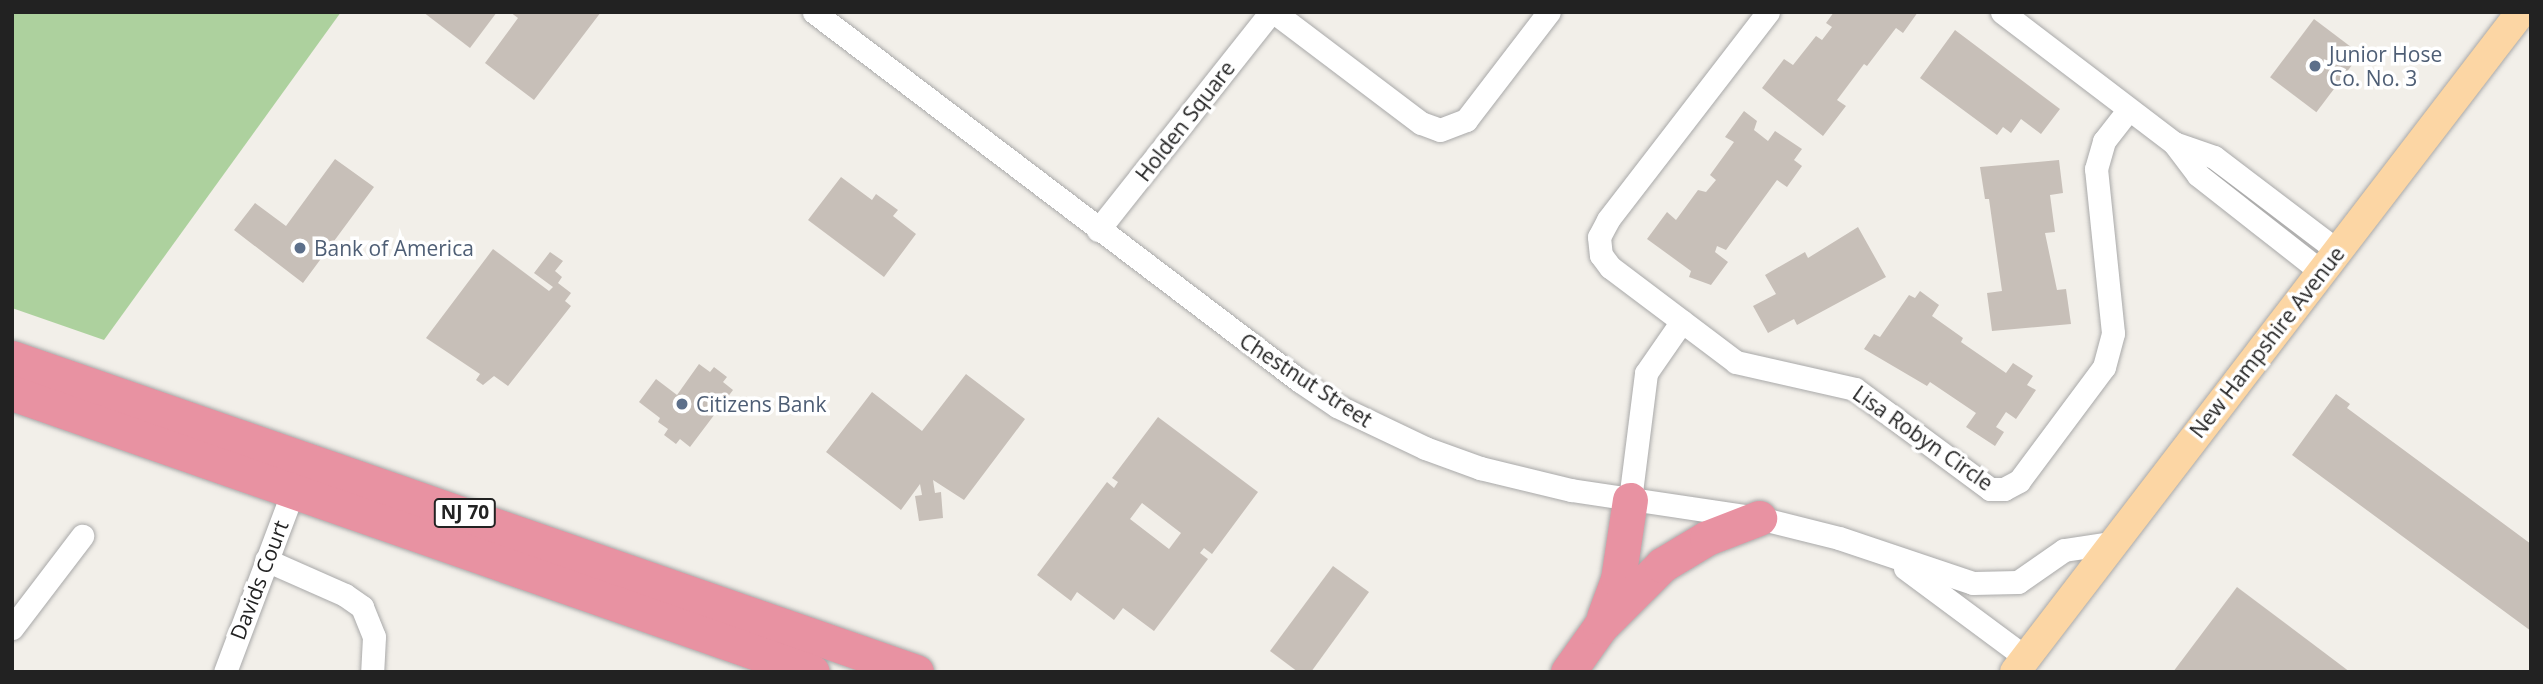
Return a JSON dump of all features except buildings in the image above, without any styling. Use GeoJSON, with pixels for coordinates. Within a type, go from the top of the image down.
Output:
{"type":"FeatureCollection","features":[{"type":"Feature","properties":{"kind":"highway","name":"NJ 70"},"geometry":{"type":"LineString","coordinates":[[12,358],[916,672]]}},
{"type":"Feature","properties":{"kind":"highway","name":"NJ 70"},"geometry":{"type":"LineString","coordinates":[[17,403],[294,488],[812,672]]}},
{"type":"Feature","properties":{"kind":"highway"},"geometry":{"type":"LineString","coordinates":[[1600,627],[1618,579],[1630,500]]}},
{"type":"Feature","properties":{"kind":"highway"},"geometry":{"type":"LineString","coordinates":[[1568,672],[1600,627],[1661,565],[1707,538],[1759,518]]}},
{"type":"Feature","properties":{"kind":"main road","name":"New Hampshire Avenue"},"geometry":{"type":"LineString","coordinates":[[2020,664],[2110,543],[2331,262],[2521,12]]}},
{"type":"Feature","properties":{"kind":"street","name":"Chestnut Street"},"geometry":{"type":"LineString","coordinates":[[814,12],[1300,382],[1381,429],[1480,468],[1630,500],[1759,518],[1889,555],[1973,583],[1996,585],[2018,582],[2064,550],[2110,543]]}},
{"type":"Feature","properties":{"kind":"street","name":"Holden Square"},"geometry":{"type":"LineString","coordinates":[[1098,230],[1273,12],[1420,122],[1440,130],[1466,120],[1549,12]]}},
{"type":"Feature","properties":{"kind":"street","name":"Lisa Robyn Circle"},"geometry":{"type":"LineString","coordinates":[[1769,12],[1599,237],[1601,255],[1610,267],[1736,362],[1855,389],[1983,484],[1998,490],[2009,488],[2020,481],[2105,366],[2113,333],[2096,169],[2104,141],[2128,110]]}},
{"type":"Feature","properties":{"kind":"street"},"geometry":{"type":"LineString","coordinates":[[2002,12],[2174,143],[2199,175],[2331,262]]}},
{"type":"Feature","properties":{"kind":"street"},"geometry":{"type":"LineString","coordinates":[[1630,500],[1646,373],[1682,321]]}},
{"type":"Feature","properties":{"kind":"street","name":"Davids Court"},"geometry":{"type":"LineString","coordinates":[[225,672],[294,488]]}},
{"type":"Feature","properties":{"kind":"street"},"geometry":{"type":"LineString","coordinates":[[12,628],[82,536]]}},
{"type":"Feature","properties":{"kind":"street","name":"Chestnut Street"},"geometry":{"type":"LineString","coordinates":[[1889,555],[2020,664]]}},
{"type":"Feature","properties":{"kind":"street"},"geometry":{"type":"LineString","coordinates":[[266,560],[345,594],[362,607],[374,637],[372,672]]}},
{"type":"Feature","properties":{"kind":"green space"},"geometry":{"type":"Polygon","coordinates":[[[12,12],[341,12],[104,340],[12,308],[12,12]]]}},
{"type":"Feature","properties":{"kind":"place","name":"Junior Hose Co. No. 3"},"geometry":{"type":"Point","coordinates":[2315,66]}},
{"type":"Feature","properties":{"kind":"place","name":"Bank of America"},"geometry":{"type":"Point","coordinates":[300,248]}},
{"type":"Feature","properties":{"kind":"place","name":"Citizens Bank"},"geometry":{"type":"Point","coordinates":[682,404]}}]}
